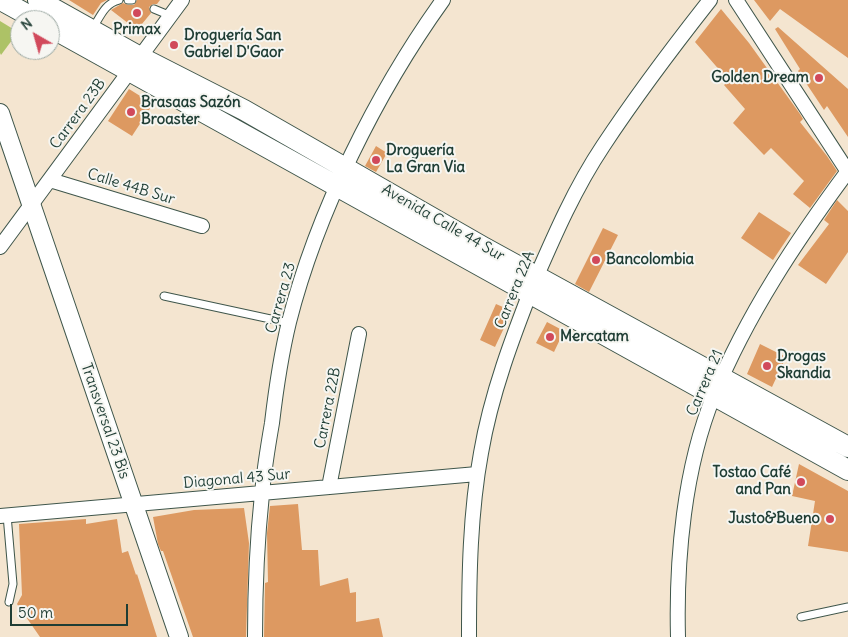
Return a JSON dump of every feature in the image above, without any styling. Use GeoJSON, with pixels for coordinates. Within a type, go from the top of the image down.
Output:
{"type":"FeatureCollection","features":[{"type":"Feature","properties":{"kind":"main road"},"geometry":{"type":"LineString","coordinates":[[1,0],[19,10]]}},
{"type":"Feature","properties":{"kind":"main road","name":"Avenida Calle 44 Sur"},"geometry":{"type":"LineString","coordinates":[[38,0],[91,30],[135,64],[338,187],[533,285],[718,387],[848,470]]}},
{"type":"Feature","properties":{"kind":"main road","name":"Avenida Calle 44 Sur"},"geometry":{"type":"LineString","coordinates":[[60,31],[244,110],[346,168],[533,285]]}},
{"type":"Feature","properties":{"kind":"main road","name":"Avenida Calle 44 Sur"},"geometry":{"type":"LineString","coordinates":[[718,387],[848,447]]}},
{"type":"Feature","properties":{"kind":"street","name":"Carrera 23B"},"geometry":{"type":"LineString","coordinates":[[0,247],[182,0]]}},
{"type":"Feature","properties":{"kind":"street","name":"Carrera 23"},"geometry":{"type":"LineString","coordinates":[[255,637],[255,593],[262,493],[289,323],[310,256],[346,168],[396,74],[425,25],[443,0]]}},
{"type":"Feature","properties":{"kind":"street","name":"Carrera 22A"},"geometry":{"type":"LineString","coordinates":[[469,637],[470,563],[477,474],[488,418],[508,352],[533,285],[564,215],[602,146],[710,0]]}},
{"type":"Feature","properties":{"kind":"street"},"geometry":{"type":"LineString","coordinates":[[736,0],[848,172]]}},
{"type":"Feature","properties":{"kind":"street","name":"Transversal 23 Bis"},"geometry":{"type":"LineString","coordinates":[[0,113],[180,637]]}},
{"type":"Feature","properties":{"kind":"street","name":"Carrera 21"},"geometry":{"type":"LineString","coordinates":[[678,637],[680,556],[685,505],[696,450],[718,387],[747,327],[786,259],[848,172]]}},
{"type":"Feature","properties":{"kind":"street","name":"Calle 44B Sur"},"geometry":{"type":"LineString","coordinates":[[50,180],[202,226]]}},
{"type":"Feature","properties":{"kind":"street","name":"Carrera 22B"},"geometry":{"type":"LineString","coordinates":[[329,487],[360,334]]}},
{"type":"Feature","properties":{"kind":"street","name":"Diagonal 43 Sur"},"geometry":{"type":"LineString","coordinates":[[4,515],[477,474]]}},
{"type":"Feature","properties":{"kind":"lane"},"geometry":{"type":"LineString","coordinates":[[91,30],[107,6],[119,0]]}},
{"type":"Feature","properties":{"kind":"lane"},"geometry":{"type":"LineString","coordinates":[[154,9],[171,16]]}},
{"type":"Feature","properties":{"kind":"lane"},"geometry":{"type":"LineString","coordinates":[[164,296],[289,323]]}},
{"type":"Feature","properties":{"kind":"lane"},"geometry":{"type":"LineString","coordinates":[[4,515],[13,584],[9,602]]}},
{"type":"Feature","properties":{"kind":"lane"},"geometry":{"type":"LineString","coordinates":[[801,616],[848,607]]}},
{"type":"Feature","properties":{"kind":"green space"},"geometry":{"type":"Polygon","coordinates":[[[0,21],[10,27],[10,43],[1,55],[0,21]]]}},
{"type":"Feature","properties":{"kind":"building"},"geometry":{"type":"Polygon","coordinates":[[[69,0],[107,0],[101,3],[93,15],[69,0]]]}},
{"type":"Feature","properties":{"kind":"building","name":"Primax"},"geometry":{"type":"Polygon","coordinates":[[[137,0],[160,0],[157,4],[149,7],[151,13],[137,30],[111,10],[123,3],[134,5],[137,0]]]}},
{"type":"Feature","properties":{"kind":"building"},"geometry":{"type":"Polygon","coordinates":[[[754,0],[848,0],[848,58],[780,9],[770,21],[754,0]]]}},
{"type":"Feature","properties":{"kind":"building"},"geometry":{"type":"Polygon","coordinates":[[[721,9],[749,43],[800,114],[803,119],[800,122],[837,171],[810,208],[793,194],[804,181],[771,148],[764,155],[733,123],[745,109],[724,85],[729,81],[695,42],[721,9]]]}},
{"type":"Feature","properties":{"kind":"building"},"geometry":{"type":"Polygon","coordinates":[[[778,27],[848,89],[848,137],[827,106],[824,110],[798,71],[800,69],[775,29],[778,27]]]}},
{"type":"Feature","properties":{"kind":"building","name":"Brasaas Sazón Broaster"},"geometry":{"type":"Polygon","coordinates":[[[129,89],[153,104],[132,136],[108,121],[129,89]]]}},
{"type":"Feature","properties":{"kind":"building","name":"Droguería La Gran Via"},"geometry":{"type":"Polygon","coordinates":[[[376,146],[387,153],[376,172],[365,166],[376,146]]]}},
{"type":"Feature","properties":{"kind":"building"},"geometry":{"type":"Polygon","coordinates":[[[837,200],[848,211],[848,252],[826,284],[798,265],[829,224],[824,220],[837,200]]]}},
{"type":"Feature","properties":{"kind":"building"},"geometry":{"type":"Polygon","coordinates":[[[759,212],[791,233],[773,260],[741,238],[759,212]]]}},
{"type":"Feature","properties":{"kind":"building","name":"Bancolombia"},"geometry":{"type":"Polygon","coordinates":[[[603,228],[618,235],[589,292],[575,284],[603,228]]]}},
{"type":"Feature","properties":{"kind":"building"},"geometry":{"type":"Polygon","coordinates":[[[496,304],[512,311],[495,347],[480,340],[496,304]]]}},
{"type":"Feature","properties":{"kind":"building","name":"Mercatam"},"geometry":{"type":"Polygon","coordinates":[[[547,322],[564,331],[554,352],[536,343],[547,322]]]}},
{"type":"Feature","properties":{"kind":"building","name":"Drogas Skandia"},"geometry":{"type":"Polygon","coordinates":[[[760,344],[786,357],[772,387],[747,374],[760,344]]]}},
{"type":"Feature","properties":{"kind":"building","name":"Justo&Bueno"},"geometry":{"type":"Polygon","coordinates":[[[799,464],[848,491],[848,552],[808,546],[815,501],[792,496],[799,464]]]}},
{"type":"Feature","properties":{"kind":"building"},"geometry":{"type":"Polygon","coordinates":[[[298,504],[302,550],[318,550],[320,586],[348,578],[350,593],[356,592],[356,622],[379,618],[383,637],[264,637],[265,583],[268,582],[267,533],[270,506],[298,504]]]}},
{"type":"Feature","properties":{"kind":"building"},"geometry":{"type":"Polygon","coordinates":[[[244,508],[249,543],[246,637],[193,637],[163,551],[161,551],[158,544],[153,517],[194,510],[244,508]]]}},
{"type":"Feature","properties":{"kind":"building"},"geometry":{"type":"Polygon","coordinates":[[[86,519],[86,524],[117,519],[122,553],[128,551],[157,637],[40,637],[17,604],[22,595],[19,524],[86,519]]]}},
{"type":"Feature","properties":{"kind":"place","name":"Primax"},"geometry":{"type":"Point","coordinates":[137,13]}},
{"type":"Feature","properties":{"kind":"place","name":"Droguería San Gabriel D'Gaor"},"geometry":{"type":"Point","coordinates":[174,45]}},
{"type":"Feature","properties":{"kind":"place","name":"Golden Dream"},"geometry":{"type":"Point","coordinates":[819,78]}},
{"type":"Feature","properties":{"kind":"place","name":"Brasaas Sazón Broaster"},"geometry":{"type":"Point","coordinates":[131,112]}},
{"type":"Feature","properties":{"kind":"place","name":"Droguería La Gran Via"},"geometry":{"type":"Point","coordinates":[376,160]}},
{"type":"Feature","properties":{"kind":"place","name":"Bancolombia"},"geometry":{"type":"Point","coordinates":[596,260]}},
{"type":"Feature","properties":{"kind":"place","name":"Mercatam"},"geometry":{"type":"Point","coordinates":[550,337]}},
{"type":"Feature","properties":{"kind":"place","name":"Drogas Skandia"},"geometry":{"type":"Point","coordinates":[767,366]}},
{"type":"Feature","properties":{"kind":"place","name":"Tostao Café and Pan"},"geometry":{"type":"Point","coordinates":[801,482]}},
{"type":"Feature","properties":{"kind":"place","name":"Justo&Bueno"},"geometry":{"type":"Point","coordinates":[830,519]}}]}
